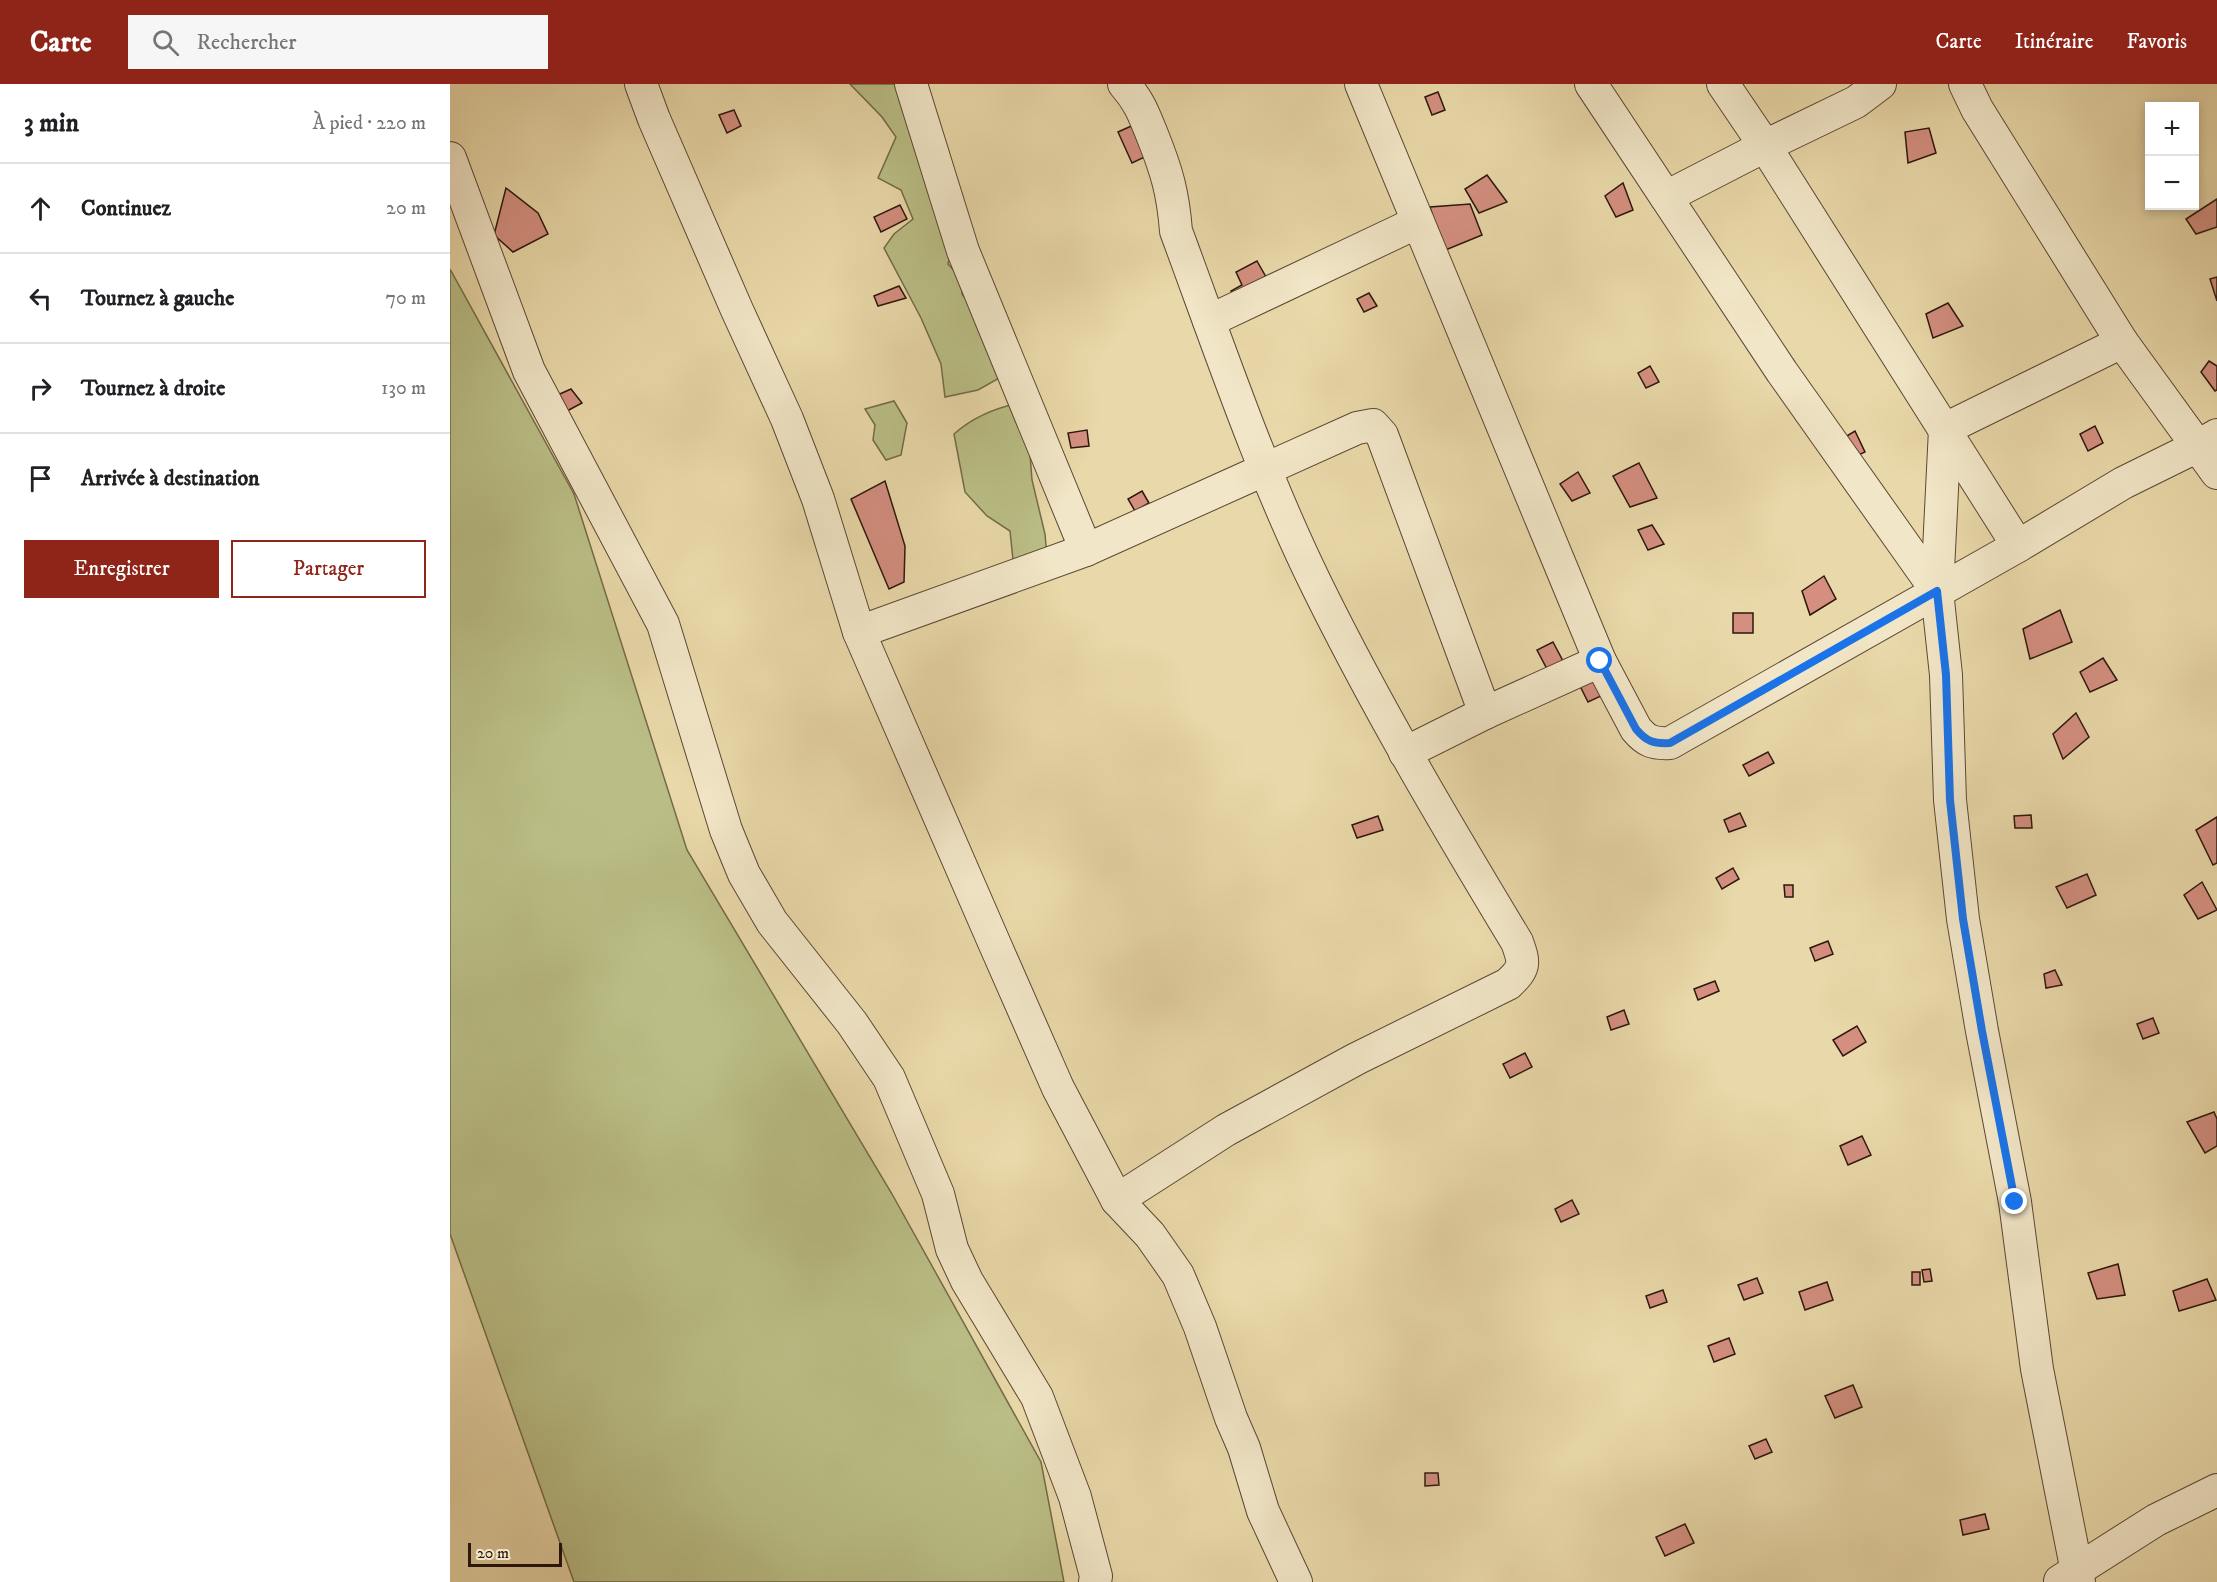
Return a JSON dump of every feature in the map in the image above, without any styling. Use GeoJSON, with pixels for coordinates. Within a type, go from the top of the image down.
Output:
{"type":"FeatureCollection","features":[{"type":"Feature","properties":{"kind":"street"},"geometry":{"type":"LineString","coordinates":[[641,84],[732,299],[787,419],[818,499],[859,632],[1058,1088],[1117,1200],[1150,1235],[1178,1275],[1200,1327],[1244,1449],[1263,1511],[1296,1582]]}},
{"type":"Feature","properties":{"kind":"street"},"geometry":{"type":"LineString","coordinates":[[911,84],[963,251],[1086,550]]}},
{"type":"Feature","properties":{"kind":"street"},"geometry":{"type":"LineString","coordinates":[[1117,1200],[1226,1130],[1356,1059],[1509,984],[1520,973],[1524,961],[1517,942],[1405,753],[1316,585],[1266,469],[1176,231],[1174,203],[1168,174],[1138,99],[1124,84]]}},
{"type":"Feature","properties":{"kind":"street"},"geometry":{"type":"LineString","coordinates":[[1361,84],[1600,661],[1636,729],[1644,738],[1655,744],[1670,743],[2018,546],[2123,483],[2207,440]]}},
{"type":"Feature","properties":{"kind":"street"},"geometry":{"type":"LineString","coordinates":[[1591,84],[1782,372],[1937,591]]}},
{"type":"Feature","properties":{"kind":"street"},"geometry":{"type":"LineString","coordinates":[[1723,84],[1765,146],[2018,546]]}},
{"type":"Feature","properties":{"kind":"street"},"geometry":{"type":"LineString","coordinates":[[1666,197],[1856,102],[1880,84]]}},
{"type":"Feature","properties":{"kind":"street"},"geometry":{"type":"LineString","coordinates":[[1965,84],[1977,109],[2122,342],[2207,440],[2217,473]]}},
{"type":"Feature","properties":{"kind":"street"},"geometry":{"type":"LineString","coordinates":[[450,158],[529,370],[663,624],[726,830],[740,866],[772,922],[852,1023],[889,1078],[938,1194],[952,1249],[967,1281],[1037,1397],[1075,1497],[1096,1576],[1095,1582]]}},
{"type":"Feature","properties":{"kind":"street"},"geometry":{"type":"LineString","coordinates":[[1209,321],[1418,222]]}},
{"type":"Feature","properties":{"kind":"street"},"geometry":{"type":"LineString","coordinates":[[1945,429],[2122,342]]}},
{"type":"Feature","properties":{"kind":"street"},"geometry":{"type":"LineString","coordinates":[[859,632],[1086,550],[1357,428],[1373,425],[1378,430],[1485,713]]}},
{"type":"Feature","properties":{"kind":"street"},"geometry":{"type":"LineString","coordinates":[[1945,429],[1937,591],[1946,675],[1950,800],[1963,919],[2015,1202],[2037,1368],[2071,1579],[2156,1520],[2217,1490]]}},
{"type":"Feature","properties":{"kind":"street"},"geometry":{"type":"LineString","coordinates":[[1405,753],[1485,713],[1600,661]]}},
{"type":"Feature","properties":{"kind":"green space"},"geometry":{"type":"Polygon","coordinates":[[[850,84],[901,84],[953,244],[948,264],[962,279],[962,294],[984,324],[1003,376],[978,390],[945,397],[941,364],[921,318],[884,248],[894,234],[913,219],[901,190],[878,178],[896,137],[882,117],[850,84]]]}},
{"type":"Feature","properties":{"kind":"green space"},"geometry":{"type":"Polygon","coordinates":[[[450,269],[574,494],[687,850],[892,1194],[1041,1462],[1064,1582],[574,1582],[450,1234],[450,269]]]}},
{"type":"Feature","properties":{"kind":"green space"},"geometry":{"type":"Polygon","coordinates":[[[894,401],[907,423],[901,455],[886,460],[873,440],[875,425],[865,409],[894,401]]]}},
{"type":"Feature","properties":{"kind":"green space"},"geometry":{"type":"Polygon","coordinates":[[[1019,403],[1028,429],[1032,480],[1045,534],[1047,557],[1014,570],[1010,531],[987,516],[965,492],[954,434],[985,414],[1019,403]]]}},
{"type":"Feature","properties":{"kind":"building"},"geometry":{"type":"Polygon","coordinates":[[[1438,92],[1445,110],[1432,115],[1425,97],[1438,92]]]}},
{"type":"Feature","properties":{"kind":"building"},"geometry":{"type":"Polygon","coordinates":[[[734,110],[741,126],[727,133],[719,115],[734,110]]]}},
{"type":"Feature","properties":{"kind":"building"},"geometry":{"type":"Polygon","coordinates":[[[1138,123],[1151,154],[1132,163],[1118,132],[1138,123]]]}},
{"type":"Feature","properties":{"kind":"building"},"geometry":{"type":"Polygon","coordinates":[[[1929,128],[1936,153],[1908,163],[1905,132],[1929,128]]]}},
{"type":"Feature","properties":{"kind":"building"},"geometry":{"type":"Polygon","coordinates":[[[1487,175],[1507,202],[1479,213],[1465,189],[1487,175]]]}},
{"type":"Feature","properties":{"kind":"building"},"geometry":{"type":"Polygon","coordinates":[[[1623,183],[1633,210],[1616,217],[1605,196],[1623,183]]]}},
{"type":"Feature","properties":{"kind":"building"},"geometry":{"type":"Polygon","coordinates":[[[506,188],[538,213],[548,234],[513,252],[494,235],[506,188]]]}},
{"type":"Feature","properties":{"kind":"building"},"geometry":{"type":"Polygon","coordinates":[[[2217,199],[2217,227],[2196,234],[2186,219],[2217,199]]]}},
{"type":"Feature","properties":{"kind":"building"},"geometry":{"type":"Polygon","coordinates":[[[1470,204],[1482,235],[1443,251],[1430,207],[1470,204]]]}},
{"type":"Feature","properties":{"kind":"building"},"geometry":{"type":"Polygon","coordinates":[[[900,205],[907,219],[881,232],[874,217],[900,205]]]}},
{"type":"Feature","properties":{"kind":"building"},"geometry":{"type":"Polygon","coordinates":[[[1257,261],[1270,284],[1237,302],[1231,291],[1242,285],[1236,272],[1257,261]]]}},
{"type":"Feature","properties":{"kind":"building"},"geometry":{"type":"Polygon","coordinates":[[[2217,277],[2217,301],[2210,279],[2217,277]]]}},
{"type":"Feature","properties":{"kind":"building"},"geometry":{"type":"Polygon","coordinates":[[[899,286],[906,298],[878,306],[874,296],[899,286]]]}},
{"type":"Feature","properties":{"kind":"building"},"geometry":{"type":"Polygon","coordinates":[[[1369,293],[1377,306],[1364,312],[1357,299],[1369,293]]]}},
{"type":"Feature","properties":{"kind":"building"},"geometry":{"type":"Polygon","coordinates":[[[1948,303],[1963,326],[1933,338],[1926,314],[1948,303]]]}},
{"type":"Feature","properties":{"kind":"building"},"geometry":{"type":"Polygon","coordinates":[[[2209,361],[2217,366],[2217,390],[2215,391],[2201,372],[2209,361]]]}},
{"type":"Feature","properties":{"kind":"building"},"geometry":{"type":"Polygon","coordinates":[[[1650,366],[1659,382],[1646,388],[1638,373],[1650,366]]]}},
{"type":"Feature","properties":{"kind":"building"},"geometry":{"type":"Polygon","coordinates":[[[571,389],[582,403],[567,411],[553,397],[571,389]]]}},
{"type":"Feature","properties":{"kind":"building"},"geometry":{"type":"Polygon","coordinates":[[[2095,426],[2103,443],[2088,451],[2080,434],[2095,426]]]}},
{"type":"Feature","properties":{"kind":"building"},"geometry":{"type":"Polygon","coordinates":[[[1087,430],[1089,446],[1071,448],[1068,433],[1087,430]]]}},
{"type":"Feature","properties":{"kind":"building"},"geometry":{"type":"Polygon","coordinates":[[[1855,431],[1865,452],[1850,459],[1840,440],[1855,431]]]}},
{"type":"Feature","properties":{"kind":"building"},"geometry":{"type":"Polygon","coordinates":[[[1639,463],[1657,498],[1630,507],[1613,476],[1639,463]]]}},
{"type":"Feature","properties":{"kind":"building"},"geometry":{"type":"Polygon","coordinates":[[[1578,472],[1590,493],[1572,501],[1560,484],[1578,472]]]}},
{"type":"Feature","properties":{"kind":"building"},"geometry":{"type":"Polygon","coordinates":[[[885,481],[905,546],[904,582],[889,589],[851,499],[885,481]]]}},
{"type":"Feature","properties":{"kind":"building"},"geometry":{"type":"Polygon","coordinates":[[[1142,491],[1149,503],[1135,511],[1128,499],[1142,491]]]}},
{"type":"Feature","properties":{"kind":"building"},"geometry":{"type":"Polygon","coordinates":[[[1652,525],[1664,544],[1648,550],[1638,530],[1652,525]]]}},
{"type":"Feature","properties":{"kind":"building"},"geometry":{"type":"Polygon","coordinates":[[[1824,576],[1836,599],[1810,615],[1802,591],[1824,576]]]}},
{"type":"Feature","properties":{"kind":"building"},"geometry":{"type":"Polygon","coordinates":[[[2060,610],[2072,642],[2030,659],[2023,629],[2060,610]]]}},
{"type":"Feature","properties":{"kind":"building"},"geometry":{"type":"Polygon","coordinates":[[[1733,613],[1753,613],[1753,633],[1733,633],[1733,613]]]}},
{"type":"Feature","properties":{"kind":"building"},"geometry":{"type":"Polygon","coordinates":[[[1553,642],[1563,661],[1547,669],[1537,650],[1553,642]]]}},
{"type":"Feature","properties":{"kind":"building"},"geometry":{"type":"Polygon","coordinates":[[[2103,658],[2117,680],[2090,692],[2080,672],[2103,658]]]}},
{"type":"Feature","properties":{"kind":"building"},"geometry":{"type":"Polygon","coordinates":[[[1593,680],[1601,696],[1588,702],[1580,686],[1593,680]]]}},
{"type":"Feature","properties":{"kind":"building"},"geometry":{"type":"Polygon","coordinates":[[[2076,713],[2089,737],[2063,759],[2053,734],[2076,713]]]}},
{"type":"Feature","properties":{"kind":"building"},"geometry":{"type":"Polygon","coordinates":[[[1768,752],[1774,763],[1749,776],[1743,765],[1768,752]]]}},
{"type":"Feature","properties":{"kind":"building"},"geometry":{"type":"Polygon","coordinates":[[[1740,813],[1746,826],[1729,832],[1724,820],[1740,813]]]}},
{"type":"Feature","properties":{"kind":"building"},"geometry":{"type":"Polygon","coordinates":[[[2031,815],[2032,828],[2015,828],[2014,816],[2031,815]]]}},
{"type":"Feature","properties":{"kind":"building"},"geometry":{"type":"Polygon","coordinates":[[[1378,816],[1383,830],[1357,838],[1352,825],[1378,816]]]}},
{"type":"Feature","properties":{"kind":"building"},"geometry":{"type":"Polygon","coordinates":[[[2217,817],[2217,863],[2213,865],[2196,830],[2217,817]]]}},
{"type":"Feature","properties":{"kind":"building"},"geometry":{"type":"Polygon","coordinates":[[[1733,868],[1739,879],[1722,889],[1716,878],[1733,868]]]}},
{"type":"Feature","properties":{"kind":"building"},"geometry":{"type":"Polygon","coordinates":[[[2087,874],[2096,895],[2067,908],[2056,887],[2087,874]]]}},
{"type":"Feature","properties":{"kind":"building"},"geometry":{"type":"Polygon","coordinates":[[[2202,882],[2217,910],[2198,919],[2184,895],[2202,882]]]}},
{"type":"Feature","properties":{"kind":"building"},"geometry":{"type":"Polygon","coordinates":[[[1784,885],[1793,885],[1793,897],[1785,897],[1784,885]]]}},
{"type":"Feature","properties":{"kind":"building"},"geometry":{"type":"Polygon","coordinates":[[[1828,941],[1833,954],[1815,961],[1810,948],[1828,941]]]}},
{"type":"Feature","properties":{"kind":"building"},"geometry":{"type":"Polygon","coordinates":[[[2055,970],[2062,985],[2046,988],[2044,974],[2055,970]]]}},
{"type":"Feature","properties":{"kind":"building"},"geometry":{"type":"Polygon","coordinates":[[[1715,981],[1719,991],[1698,1000],[1694,989],[1715,981]]]}},
{"type":"Feature","properties":{"kind":"building"},"geometry":{"type":"Polygon","coordinates":[[[1624,1010],[1629,1024],[1611,1030],[1607,1017],[1624,1010]]]}},
{"type":"Feature","properties":{"kind":"building"},"geometry":{"type":"Polygon","coordinates":[[[2153,1018],[2159,1033],[2143,1039],[2137,1024],[2153,1018]]]}},
{"type":"Feature","properties":{"kind":"building"},"geometry":{"type":"Polygon","coordinates":[[[1857,1026],[1866,1042],[1843,1056],[1833,1040],[1857,1026]]]}},
{"type":"Feature","properties":{"kind":"building"},"geometry":{"type":"Polygon","coordinates":[[[1525,1053],[1532,1067],[1510,1078],[1503,1064],[1525,1053]]]}},
{"type":"Feature","properties":{"kind":"building"},"geometry":{"type":"Polygon","coordinates":[[[2214,1112],[2217,1119],[2217,1146],[2205,1153],[2187,1122],[2214,1112]]]}},
{"type":"Feature","properties":{"kind":"building"},"geometry":{"type":"Polygon","coordinates":[[[1862,1136],[1871,1155],[1848,1165],[1840,1146],[1862,1136]]]}},
{"type":"Feature","properties":{"kind":"building"},"geometry":{"type":"Polygon","coordinates":[[[1572,1200],[1579,1214],[1561,1222],[1555,1209],[1572,1200]]]}},
{"type":"Feature","properties":{"kind":"building"},"geometry":{"type":"Polygon","coordinates":[[[2118,1264],[2125,1295],[2097,1299],[2088,1273],[2118,1264]]]}},
{"type":"Feature","properties":{"kind":"building"},"geometry":{"type":"Polygon","coordinates":[[[1930,1269],[1932,1281],[1924,1282],[1922,1270],[1930,1269]]]}},
{"type":"Feature","properties":{"kind":"building"},"geometry":{"type":"Polygon","coordinates":[[[1912,1272],[1920,1272],[1920,1285],[1912,1285],[1912,1272]]]}},
{"type":"Feature","properties":{"kind":"building"},"geometry":{"type":"Polygon","coordinates":[[[1757,1278],[1763,1293],[1744,1300],[1738,1285],[1757,1278]]]}},
{"type":"Feature","properties":{"kind":"building"},"geometry":{"type":"Polygon","coordinates":[[[2207,1279],[2216,1300],[2179,1311],[2173,1291],[2207,1279]]]}},
{"type":"Feature","properties":{"kind":"building"},"geometry":{"type":"Polygon","coordinates":[[[1827,1282],[1833,1300],[1805,1310],[1799,1292],[1827,1282]]]}},
{"type":"Feature","properties":{"kind":"building"},"geometry":{"type":"Polygon","coordinates":[[[1663,1290],[1667,1302],[1650,1308],[1646,1296],[1663,1290]]]}},
{"type":"Feature","properties":{"kind":"building"},"geometry":{"type":"Polygon","coordinates":[[[1729,1338],[1735,1354],[1714,1362],[1708,1346],[1729,1338]]]}},
{"type":"Feature","properties":{"kind":"building"},"geometry":{"type":"Polygon","coordinates":[[[1853,1385],[1862,1407],[1835,1418],[1825,1396],[1853,1385]]]}},
{"type":"Feature","properties":{"kind":"building"},"geometry":{"type":"Polygon","coordinates":[[[1766,1439],[1772,1452],[1755,1459],[1749,1446],[1766,1439]]]}},
{"type":"Feature","properties":{"kind":"building"},"geometry":{"type":"Polygon","coordinates":[[[1425,1473],[1438,1473],[1439,1485],[1425,1486],[1425,1473]]]}},
{"type":"Feature","properties":{"kind":"building"},"geometry":{"type":"Polygon","coordinates":[[[1985,1514],[1989,1529],[1963,1535],[1960,1520],[1985,1514]]]}},
{"type":"Feature","properties":{"kind":"building"},"geometry":{"type":"Polygon","coordinates":[[[1685,1524],[1694,1543],[1665,1556],[1656,1537],[1685,1524]]]}},
{"type":"Feature","properties":{"kind":"route"},"geometry":{"type":"LineString","coordinates":[[1600,661],[1636,729],[1644,738],[1655,744],[1670,743],[1937,591],[1946,675],[1950,800],[1963,919],[2015,1202]]}}]}
